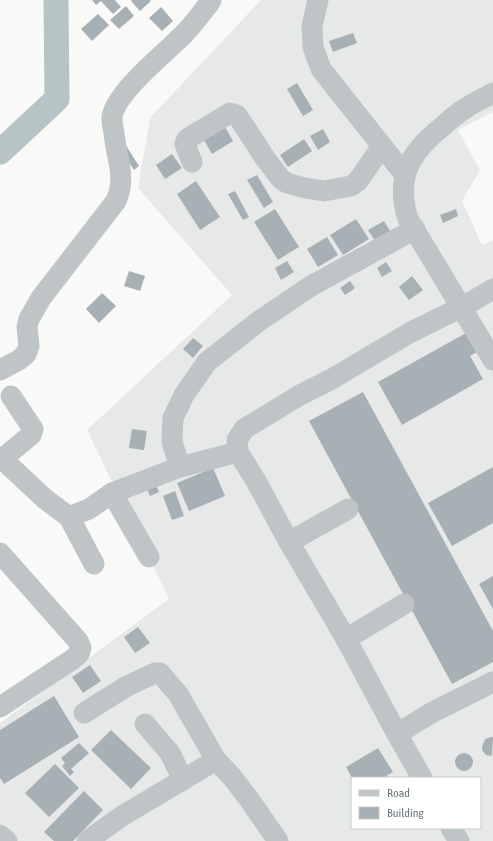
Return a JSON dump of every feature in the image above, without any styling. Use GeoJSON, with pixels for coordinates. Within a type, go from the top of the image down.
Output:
{"type":"FeatureCollection","features":[{"type":"Feature","properties":{"kind":"street"},"geometry":{"type":"LineString","coordinates":[[0,370],[19,360],[26,354],[29,346],[27,327],[41,298],[116,201],[119,194],[122,176],[114,139],[112,119],[120,99],[155,61],[184,34],[211,0]]}},
{"type":"Feature","properties":{"kind":"street"},"geometry":{"type":"LineString","coordinates":[[318,0],[312,26],[313,48],[321,69],[405,175]]}},
{"type":"Feature","properties":{"kind":"street"},"geometry":{"type":"LineString","coordinates":[[493,94],[465,108],[430,136],[415,152],[405,175],[403,195],[408,219],[493,360]]}},
{"type":"Feature","properties":{"kind":"street"},"geometry":{"type":"LineString","coordinates":[[192,162],[185,144],[187,139],[230,113],[237,115],[265,158],[281,179],[287,183],[305,188],[324,191],[351,186],[358,181],[382,146]]}},
{"type":"Feature","properties":{"kind":"street"},"geometry":{"type":"LineString","coordinates":[[180,467],[172,442],[173,418],[184,395],[207,362],[259,321],[311,286],[415,229]]}},
{"type":"Feature","properties":{"kind":"street"},"geometry":{"type":"LineString","coordinates":[[421,777],[346,639],[238,452],[237,440],[244,429],[300,395],[330,380],[412,332],[462,307],[493,289]]}},
{"type":"Feature","properties":{"kind":"street"},"geometry":{"type":"LineString","coordinates":[[11,396],[33,429],[31,435],[1,458],[45,499],[69,517],[94,564]]}},
{"type":"Feature","properties":{"kind":"street"},"geometry":{"type":"LineString","coordinates":[[69,517],[89,508],[112,493],[180,467],[238,452]]}},
{"type":"Feature","properties":{"kind":"street"},"geometry":{"type":"LineString","coordinates":[[112,493],[149,557]]}},
{"type":"Feature","properties":{"kind":"street"},"geometry":{"type":"LineString","coordinates":[[289,542],[348,509]]}},
{"type":"Feature","properties":{"kind":"street"},"geometry":{"type":"LineString","coordinates":[[0,553],[78,641],[81,648],[79,654],[0,707]]}},
{"type":"Feature","properties":{"kind":"street"},"geometry":{"type":"LineString","coordinates":[[346,639],[404,604]]}},
{"type":"Feature","properties":{"kind":"street"},"geometry":{"type":"LineString","coordinates":[[84,713],[127,686],[155,673],[160,673],[178,694],[216,760],[232,777],[278,841]]}},
{"type":"Feature","properties":{"kind":"street"},"geometry":{"type":"LineString","coordinates":[[397,734],[431,713],[493,682]]}},
{"type":"Feature","properties":{"kind":"street"},"geometry":{"type":"LineString","coordinates":[[145,724],[170,753],[183,780]]}},
{"type":"Feature","properties":{"kind":"street"},"geometry":{"type":"LineString","coordinates":[[87,841],[122,816],[216,760]]}},
{"type":"Feature","properties":{"kind":"street"},"geometry":{"type":"LineString","coordinates":[[452,829],[459,841]]}},
{"type":"Feature","properties":{"kind":"street"},"geometry":{"type":"LineString","coordinates":[[0,835],[6,841]]}},
{"type":"Feature","properties":{"kind":"shaded area"},"geometry":{"type":"Polygon","coordinates":[[[261,0],[493,0],[493,112],[458,130],[480,170],[462,201],[482,245],[493,240],[493,841],[0,841],[0,723],[169,599],[87,430],[232,295],[138,188],[150,118],[261,0]]]}},
{"type":"Feature","properties":{"kind":"building"},"geometry":{"type":"Polygon","coordinates":[[[92,0],[115,0],[121,7],[113,14],[101,1],[96,5],[92,0]]]}},
{"type":"Feature","properties":{"kind":"building"},"geometry":{"type":"Polygon","coordinates":[[[131,1],[151,1],[140,11],[131,1]]]}},
{"type":"Feature","properties":{"kind":"building"},"geometry":{"type":"Polygon","coordinates":[[[126,6],[134,16],[119,29],[110,20],[126,6]]]}},
{"type":"Feature","properties":{"kind":"building"},"geometry":{"type":"Polygon","coordinates":[[[161,7],[173,21],[162,31],[149,18],[161,7]]]}},
{"type":"Feature","properties":{"kind":"building"},"geometry":{"type":"Polygon","coordinates":[[[98,14],[109,25],[92,41],[81,29],[98,14]]]}},
{"type":"Feature","properties":{"kind":"building"},"geometry":{"type":"Polygon","coordinates":[[[353,33],[357,43],[333,52],[329,41],[353,33]]]}},
{"type":"Feature","properties":{"kind":"building"},"geometry":{"type":"Polygon","coordinates":[[[297,83],[313,110],[303,116],[287,89],[297,83]]]}},
{"type":"Feature","properties":{"kind":"building"},"geometry":{"type":"Polygon","coordinates":[[[225,127],[233,141],[212,154],[204,140],[225,127]]]}},
{"type":"Feature","properties":{"kind":"building"},"geometry":{"type":"Polygon","coordinates":[[[323,129],[330,142],[318,150],[310,136],[323,129]]]}},
{"type":"Feature","properties":{"kind":"building"},"geometry":{"type":"Polygon","coordinates":[[[304,139],[312,151],[288,167],[280,155],[304,139]]]}},
{"type":"Feature","properties":{"kind":"building"},"geometry":{"type":"Polygon","coordinates":[[[125,144],[139,166],[134,170],[119,147],[125,144]]]}},
{"type":"Feature","properties":{"kind":"building"},"geometry":{"type":"Polygon","coordinates":[[[172,154],[182,168],[165,179],[156,165],[172,154]]]}},
{"type":"Feature","properties":{"kind":"building"},"geometry":{"type":"Polygon","coordinates":[[[257,175],[273,202],[264,208],[247,180],[257,175]]]}},
{"type":"Feature","properties":{"kind":"building"},"geometry":{"type":"Polygon","coordinates":[[[196,181],[220,217],[200,230],[177,194],[196,181]]]}},
{"type":"Feature","properties":{"kind":"building"},"geometry":{"type":"Polygon","coordinates":[[[235,191],[249,217],[243,220],[228,194],[235,191]]]}},
{"type":"Feature","properties":{"kind":"building"},"geometry":{"type":"Polygon","coordinates":[[[275,209],[299,247],[278,260],[254,222],[275,209]]]}},
{"type":"Feature","properties":{"kind":"building"},"geometry":{"type":"Polygon","coordinates":[[[456,209],[458,216],[443,223],[440,215],[456,209]]]}},
{"type":"Feature","properties":{"kind":"building"},"geometry":{"type":"Polygon","coordinates":[[[356,219],[369,239],[343,255],[330,235],[356,219]]]}},
{"type":"Feature","properties":{"kind":"building"},"geometry":{"type":"Polygon","coordinates":[[[384,221],[390,231],[375,241],[368,230],[384,221]]]}},
{"type":"Feature","properties":{"kind":"building"},"geometry":{"type":"Polygon","coordinates":[[[327,237],[338,255],[318,267],[307,249],[327,237]]]}},
{"type":"Feature","properties":{"kind":"building"},"geometry":{"type":"Polygon","coordinates":[[[287,261],[294,272],[281,280],[275,268],[287,261]]]}},
{"type":"Feature","properties":{"kind":"building"},"geometry":{"type":"Polygon","coordinates":[[[386,262],[392,271],[382,277],[377,268],[386,262]]]}},
{"type":"Feature","properties":{"kind":"building"},"geometry":{"type":"Polygon","coordinates":[[[129,271],[145,276],[140,291],[124,286],[129,271]]]}},
{"type":"Feature","properties":{"kind":"building"},"geometry":{"type":"Polygon","coordinates":[[[412,276],[423,290],[409,300],[399,287],[412,276]]]}},
{"type":"Feature","properties":{"kind":"building"},"geometry":{"type":"Polygon","coordinates":[[[350,281],[355,288],[345,295],[340,288],[350,281]]]}},
{"type":"Feature","properties":{"kind":"building"},"geometry":{"type":"Polygon","coordinates":[[[102,293],[116,306],[99,323],[86,309],[102,293]]]}},
{"type":"Feature","properties":{"kind":"building"},"geometry":{"type":"Polygon","coordinates":[[[466,333],[477,352],[470,356],[483,379],[402,425],[378,382],[466,333]]]}},
{"type":"Feature","properties":{"kind":"building"},"geometry":{"type":"Polygon","coordinates":[[[193,338],[203,346],[193,358],[183,349],[193,338]]]}},
{"type":"Feature","properties":{"kind":"building"},"geometry":{"type":"Polygon","coordinates":[[[363,392],[493,631],[493,662],[452,684],[309,421],[363,392]]]}},
{"type":"Feature","properties":{"kind":"building"},"geometry":{"type":"Polygon","coordinates":[[[132,429],[147,431],[144,450],[129,448],[132,429]]]}},
{"type":"Feature","properties":{"kind":"building"},"geometry":{"type":"Polygon","coordinates":[[[493,467],[493,523],[452,546],[428,503],[493,467]]]}},
{"type":"Feature","properties":{"kind":"building"},"geometry":{"type":"Polygon","coordinates":[[[213,468],[225,496],[189,511],[177,483],[213,468]]]}},
{"type":"Feature","properties":{"kind":"building"},"geometry":{"type":"Polygon","coordinates":[[[153,478],[159,492],[150,496],[144,482],[153,478]]]}},
{"type":"Feature","properties":{"kind":"building"},"geometry":{"type":"Polygon","coordinates":[[[175,491],[184,516],[172,520],[163,496],[175,491]]]}},
{"type":"Feature","properties":{"kind":"building"},"geometry":{"type":"Polygon","coordinates":[[[493,576],[493,609],[479,584],[493,576]]]}},
{"type":"Feature","properties":{"kind":"building"},"geometry":{"type":"Polygon","coordinates":[[[138,627],[150,643],[135,653],[124,637],[138,627]]]}},
{"type":"Feature","properties":{"kind":"building"},"geometry":{"type":"Polygon","coordinates":[[[90,665],[101,681],[83,693],[72,677],[90,665]]]}},
{"type":"Feature","properties":{"kind":"building"},"geometry":{"type":"Polygon","coordinates":[[[54,696],[79,737],[4,784],[0,778],[0,730],[54,696]]]}},
{"type":"Feature","properties":{"kind":"building"},"geometry":{"type":"Polygon","coordinates":[[[111,730],[151,768],[131,789],[91,750],[111,730]]]}},
{"type":"Feature","properties":{"kind":"building"},"geometry":{"type":"Polygon","coordinates":[[[493,737],[492,756],[486,755],[482,750],[485,739],[493,737]]]}},
{"type":"Feature","properties":{"kind":"building"},"geometry":{"type":"Polygon","coordinates":[[[79,743],[89,753],[71,769],[74,772],[70,776],[62,766],[65,763],[61,758],[79,743]]]}},
{"type":"Feature","properties":{"kind":"building"},"geometry":{"type":"Polygon","coordinates":[[[378,748],[393,772],[385,777],[351,777],[346,767],[378,748]]]}},
{"type":"Feature","properties":{"kind":"building"},"geometry":{"type":"Polygon","coordinates":[[[460,753],[468,753],[473,758],[471,769],[468,771],[460,771],[455,766],[455,758],[460,753]]]}},
{"type":"Feature","properties":{"kind":"building"},"geometry":{"type":"Polygon","coordinates":[[[55,764],[79,788],[49,817],[25,793],[55,764]]]}},
{"type":"Feature","properties":{"kind":"building"},"geometry":{"type":"Polygon","coordinates":[[[84,791],[103,810],[73,841],[54,841],[44,832],[84,791]]]}},
{"type":"Feature","properties":{"kind":"waterway"},"geometry":{"type":"LineString","coordinates":[[0,152],[57,99],[56,0]]}}]}
